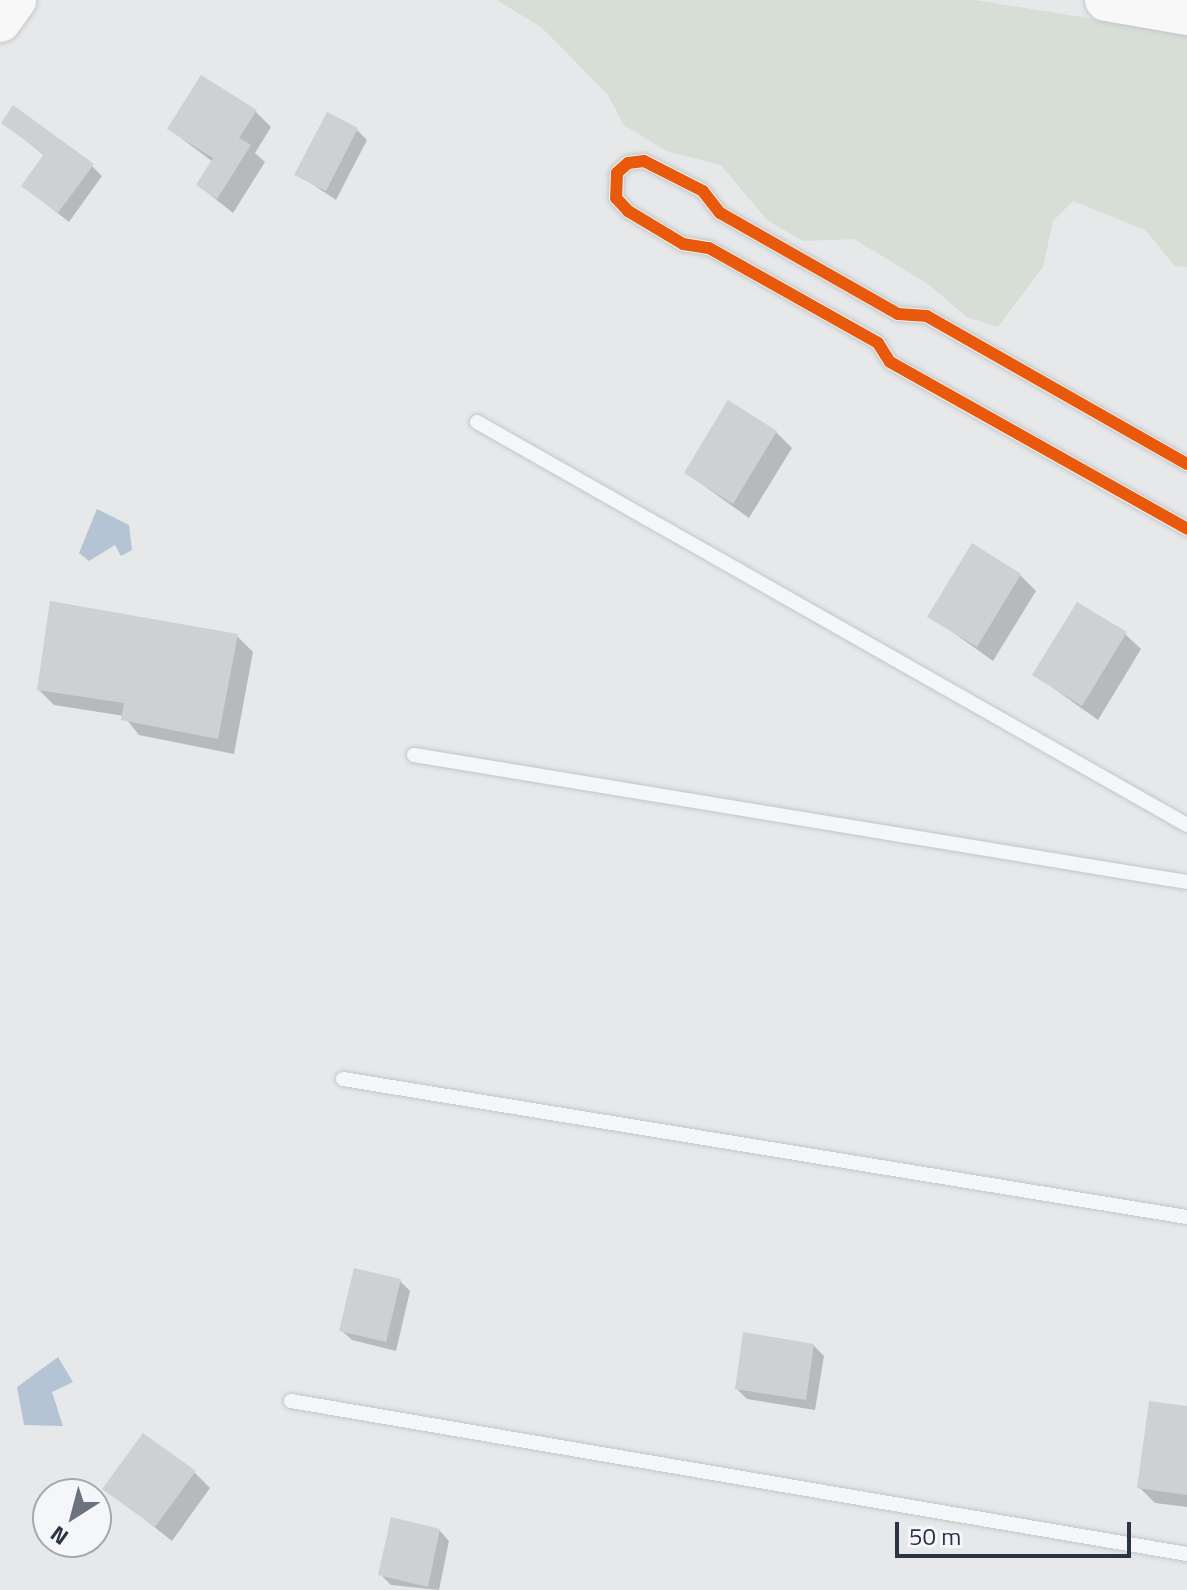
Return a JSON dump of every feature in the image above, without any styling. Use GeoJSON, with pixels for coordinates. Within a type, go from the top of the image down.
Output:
{"type":"FeatureCollection","features":[{"type":"Feature","properties":{"kind":"main road"},"geometry":{"type":"LineString","coordinates":[[0,21],[15,0]]}},
{"type":"Feature","properties":{"kind":"main road"},"geometry":{"type":"LineString","coordinates":[[1106,0],[1187,14]]}},
{"type":"Feature","properties":{"kind":"lane"},"geometry":{"type":"LineString","coordinates":[[1187,464],[927,316],[898,314],[720,213],[703,191],[644,161],[628,163],[617,173],[616,198],[628,211],[683,244],[709,248],[878,343],[890,362],[1187,529]]}},
{"type":"Feature","properties":{"kind":"lane"},"geometry":{"type":"LineString","coordinates":[[477,422],[1187,825]]}},
{"type":"Feature","properties":{"kind":"lane"},"geometry":{"type":"LineString","coordinates":[[414,755],[1187,882]]}},
{"type":"Feature","properties":{"kind":"lane"},"geometry":{"type":"LineString","coordinates":[[343,1079],[1187,1217]]}},
{"type":"Feature","properties":{"kind":"lane"},"geometry":{"type":"LineString","coordinates":[[291,1401],[1187,1554]]}},
{"type":"Feature","properties":{"kind":"shaded area"},"geometry":{"type":"Polygon","coordinates":[[[497,0],[975,0],[1187,34],[1187,267],[1175,266],[1145,230],[1073,201],[1053,221],[1043,267],[998,327],[967,317],[928,284],[854,239],[803,241],[767,220],[721,165],[666,151],[624,125],[607,94],[541,27],[497,0]]]}},
{"type":"Feature","properties":{"kind":"water"},"geometry":{"type":"Polygon","coordinates":[[[97,509],[129,525],[132,550],[121,556],[115,545],[89,561],[79,553],[97,509]]]}},
{"type":"Feature","properties":{"kind":"water"},"geometry":{"type":"Polygon","coordinates":[[[58,1357],[73,1382],[52,1392],[63,1426],[24,1425],[17,1387],[58,1357]]]}},
{"type":"Feature","properties":{"kind":"building"},"geometry":{"type":"Polygon","coordinates":[[[201,75],[257,110],[239,138],[251,145],[217,199],[196,185],[213,158],[167,129],[201,75]]]}},
{"type":"Feature","properties":{"kind":"building"},"geometry":{"type":"Polygon","coordinates":[[[13,105],[94,164],[58,213],[21,186],[44,154],[1,123],[13,105]]]}},
{"type":"Feature","properties":{"kind":"building"},"geometry":{"type":"Polygon","coordinates":[[[327,112],[358,128],[326,191],[294,175],[327,112]]]}},
{"type":"Feature","properties":{"kind":"building"},"geometry":{"type":"Polygon","coordinates":[[[728,400],[777,431],[733,504],[684,473],[728,400]]]}},
{"type":"Feature","properties":{"kind":"building"},"geometry":{"type":"Polygon","coordinates":[[[972,543],[1021,574],[977,647],[927,617],[972,543]]]}},
{"type":"Feature","properties":{"kind":"building"},"geometry":{"type":"Polygon","coordinates":[[[50,601],[238,634],[218,739],[121,720],[124,703],[37,690],[50,601]]]}},
{"type":"Feature","properties":{"kind":"building"},"geometry":{"type":"Polygon","coordinates":[[[1077,602],[1127,632],[1082,706],[1032,675],[1077,602]]]}},
{"type":"Feature","properties":{"kind":"building"},"geometry":{"type":"Polygon","coordinates":[[[354,1268],[401,1279],[386,1342],[339,1331],[354,1268]]]}},
{"type":"Feature","properties":{"kind":"building"},"geometry":{"type":"Polygon","coordinates":[[[743,1332],[814,1344],[806,1400],[735,1389],[743,1332]]]}},
{"type":"Feature","properties":{"kind":"building"},"geometry":{"type":"Polygon","coordinates":[[[1149,1401],[1187,1406],[1187,1495],[1137,1488],[1149,1401]]]}},
{"type":"Feature","properties":{"kind":"building"},"geometry":{"type":"Polygon","coordinates":[[[143,1433],[196,1471],[155,1527],[112,1496],[110,1478],[143,1433]]]}},
{"type":"Feature","properties":{"kind":"building"},"geometry":{"type":"Polygon","coordinates":[[[391,1517],[440,1529],[428,1587],[378,1575],[391,1517]]]}},
{"type":"Feature","properties":{"kind":"cycle path"},"geometry":{"type":"LineString","coordinates":[[1187,464],[927,316],[898,314],[720,213],[703,191],[644,161],[628,163],[617,173],[616,198],[628,211],[683,244],[709,248],[878,343],[890,362],[1187,529]]}}]}
